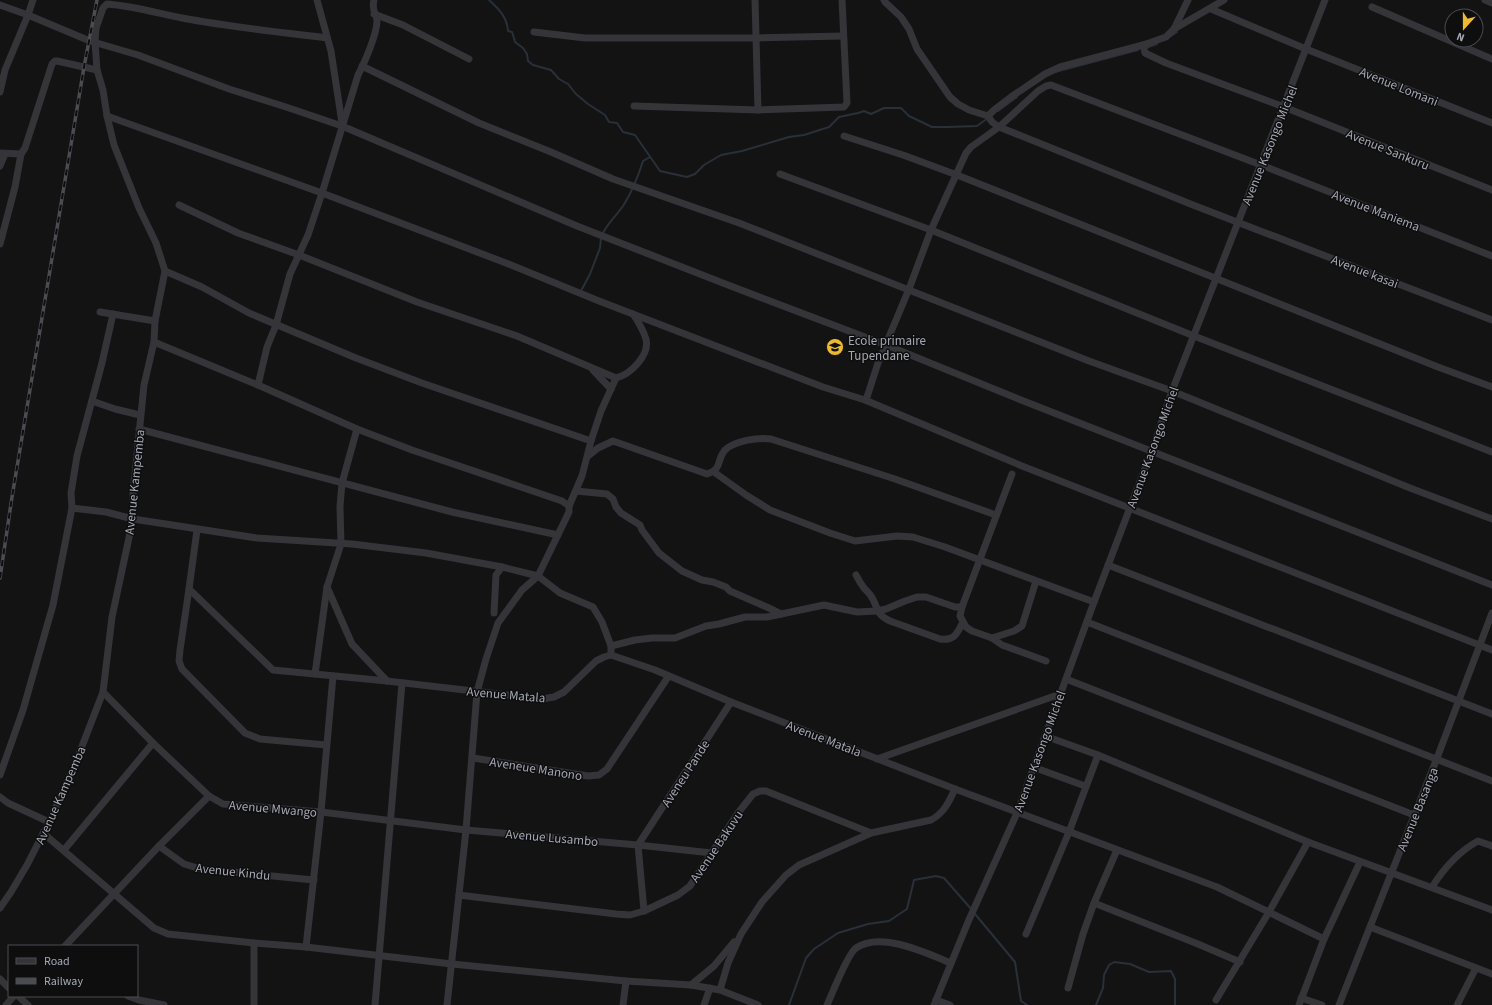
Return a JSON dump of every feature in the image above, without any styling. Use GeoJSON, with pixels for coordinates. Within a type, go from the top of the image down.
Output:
{"type":"FeatureCollection","features":[{"type":"Feature","properties":{"kind":"street"},"geometry":{"type":"LineString","coordinates":[[0,92],[5,70],[33,0]]}},
{"type":"Feature","properties":{"kind":"street"},"geometry":{"type":"LineString","coordinates":[[258,385],[267,347],[276,325],[290,274],[308,235],[358,75],[376,27],[377,19],[372,7],[374,0]]}},
{"type":"Feature","properties":{"kind":"street"},"geometry":{"type":"LineString","coordinates":[[755,0],[758,110]]}},
{"type":"Feature","properties":{"kind":"street"},"geometry":{"type":"LineString","coordinates":[[634,106],[758,110],[844,107],[846,105],[842,0]]}},
{"type":"Feature","properties":{"kind":"street","name":"Avenue kasai"},"geometry":{"type":"LineString","coordinates":[[884,0],[902,17],[917,48],[950,97],[958,104],[990,119],[999,127],[1238,222],[1492,320]]}},
{"type":"Feature","properties":{"kind":"street"},"geometry":{"type":"LineString","coordinates":[[990,119],[1011,97],[1045,74],[1060,67],[1143,45],[1166,37],[1174,28],[1188,0]]}},
{"type":"Feature","properties":{"kind":"street"},"geometry":{"type":"LineString","coordinates":[[1174,28],[1211,9],[1224,0]]}},
{"type":"Feature","properties":{"kind":"street","name":"Avenue Kasongo Michel"},"geometry":{"type":"LineString","coordinates":[[951,963],[980,894],[1017,813],[1094,602],[1152,450],[1172,391],[1325,0]]}},
{"type":"Feature","properties":{"kind":"street"},"geometry":{"type":"LineString","coordinates":[[1485,0],[1492,3]]}},
{"type":"Feature","properties":{"kind":"street"},"geometry":{"type":"LineString","coordinates":[[320,1],[327,38],[331,50],[342,126]]}},
{"type":"Feature","properties":{"kind":"street","name":"Avenue Kampemba"},"geometry":{"type":"LineString","coordinates":[[0,908],[27,865],[44,833],[74,767],[103,692],[112,617],[133,519],[133,494],[140,415],[144,385],[154,342],[155,321],[165,271],[156,243],[139,208],[114,145],[107,116],[103,90],[97,70],[95,42],[96,28],[103,8],[107,4],[128,6],[182,18],[252,29],[327,38]]}},
{"type":"Feature","properties":{"kind":"street"},"geometry":{"type":"LineString","coordinates":[[0,5],[95,42],[138,55],[229,89],[286,106],[342,126],[577,226],[886,345],[1021,400],[1152,450],[1492,585]]}},
{"type":"Feature","properties":{"kind":"street"},"geometry":{"type":"LineString","coordinates":[[1372,8],[1492,58]]}},
{"type":"Feature","properties":{"kind":"street","name":"Avenue Lomani"},"geometry":{"type":"LineString","coordinates":[[1211,9],[1306,49],[1492,123]]}},
{"type":"Feature","properties":{"kind":"street"},"geometry":{"type":"LineString","coordinates":[[374,14],[403,25],[469,59]]}},
{"type":"Feature","properties":{"kind":"street"},"geometry":{"type":"LineString","coordinates":[[534,32],[585,38],[756,38],[843,36]]}},
{"type":"Feature","properties":{"kind":"street","name":"Avenue Sankuru"},"geometry":{"type":"LineString","coordinates":[[1143,45],[1145,53],[1166,63],[1284,107],[1492,190]]}},
{"type":"Feature","properties":{"kind":"street"},"geometry":{"type":"LineString","coordinates":[[0,244],[15,187],[21,154],[25,148],[52,64],[54,61],[97,70]]}},
{"type":"Feature","properties":{"kind":"street"},"geometry":{"type":"LineString","coordinates":[[362,66],[479,123],[613,179],[739,223],[1089,361],[1172,391],[1410,488],[1492,519]]}},
{"type":"Feature","properties":{"kind":"street","name":"Avenue Maniema"},"geometry":{"type":"LineString","coordinates":[[864,400],[867,397],[878,363],[909,289],[931,230],[966,153],[971,147],[999,127],[1038,91],[1046,86],[1051,85],[1261,165],[1492,256]]}},
{"type":"Feature","properties":{"kind":"street"},"geometry":{"type":"LineString","coordinates":[[107,116],[322,193],[823,387],[864,400],[1022,466],[1131,507],[1492,650]]}},
{"type":"Feature","properties":{"kind":"street"},"geometry":{"type":"LineString","coordinates":[[844,136],[903,155],[957,175],[1438,367],[1492,387]]}},
{"type":"Feature","properties":{"kind":"street"},"geometry":{"type":"LineString","coordinates":[[0,166],[2,153],[21,154]]}},
{"type":"Feature","properties":{"kind":"street"},"geometry":{"type":"LineString","coordinates":[[780,174],[931,230],[1194,336],[1492,452]]}},
{"type":"Feature","properties":{"kind":"street"},"geometry":{"type":"LineString","coordinates":[[179,205],[238,233],[417,302],[517,336],[616,378],[623,376],[637,364],[645,349],[646,340],[643,331],[633,314]]}},
{"type":"Feature","properties":{"kind":"street"},"geometry":{"type":"LineString","coordinates":[[165,271],[202,287],[249,313],[276,325],[407,377],[591,440]]}},
{"type":"Feature","properties":{"kind":"street"},"geometry":{"type":"LineString","coordinates":[[100,312],[155,321]]}},
{"type":"Feature","properties":{"kind":"street"},"geometry":{"type":"LineString","coordinates":[[0,775],[23,710],[52,605],[72,508],[72,493],[77,456],[102,363],[112,314]]}},
{"type":"Feature","properties":{"kind":"street"},"geometry":{"type":"LineString","coordinates":[[154,342],[258,385],[357,429],[412,450],[562,501],[569,506]]}},
{"type":"Feature","properties":{"kind":"street"},"geometry":{"type":"LineString","coordinates":[[588,365],[611,389]]}},
{"type":"Feature","properties":{"kind":"street"},"geometry":{"type":"LineString","coordinates":[[447,1005],[473,758],[477,692],[498,623],[522,590],[538,576],[569,512],[569,506],[576,491],[588,456],[591,440],[601,411],[616,378]]}},
{"type":"Feature","properties":{"kind":"street"},"geometry":{"type":"LineString","coordinates":[[92,401],[115,409],[140,415]]}},
{"type":"Feature","properties":{"kind":"street"},"geometry":{"type":"LineString","coordinates":[[139,429],[452,512],[558,535]]}},
{"type":"Feature","properties":{"kind":"street"},"geometry":{"type":"LineString","coordinates":[[315,674],[327,587],[341,544],[340,506],[342,482],[357,429]]}},
{"type":"Feature","properties":{"kind":"street"},"geometry":{"type":"LineString","coordinates":[[588,456],[598,448],[613,441],[707,474],[714,472],[718,467],[724,451],[732,445],[760,437],[771,439],[895,479],[996,515]]}},
{"type":"Feature","properties":{"kind":"street"},"geometry":{"type":"LineString","coordinates":[[714,472],[770,510],[830,533],[855,541],[897,536],[913,537],[945,547],[1094,602]]}},
{"type":"Feature","properties":{"kind":"street"},"geometry":{"type":"LineString","coordinates":[[1012,474],[962,607],[960,616],[966,627],[972,631],[992,638],[1002,645],[1046,661]]}},
{"type":"Feature","properties":{"kind":"street"},"geometry":{"type":"LineString","coordinates":[[576,491],[607,494],[613,499],[616,507],[621,512],[640,525],[659,553],[682,571],[702,580],[726,587],[730,591],[781,614]]}},
{"type":"Feature","properties":{"kind":"street"},"geometry":{"type":"LineString","coordinates":[[72,508],[106,512],[133,519],[197,530],[257,538],[341,544],[426,553],[502,567],[538,576],[560,593],[593,607],[602,622],[611,646],[611,655]]}},
{"type":"Feature","properties":{"kind":"street"},"geometry":{"type":"LineString","coordinates":[[197,530],[180,650],[179,661],[182,669],[245,733],[260,738],[326,745]]}},
{"type":"Feature","properties":{"kind":"street"},"geometry":{"type":"LineString","coordinates":[[1108,565],[1460,700],[1492,714]]}},
{"type":"Feature","properties":{"kind":"street"},"geometry":{"type":"LineString","coordinates":[[494,613],[496,575],[502,567]]}},
{"type":"Feature","properties":{"kind":"street"},"geometry":{"type":"LineString","coordinates":[[856,575],[872,597],[877,611],[882,617],[890,621],[946,640],[954,637],[963,622]]}},
{"type":"Feature","properties":{"kind":"street"},"geometry":{"type":"LineString","coordinates":[[992,638],[1014,631],[1022,626],[1027,614],[1036,581]]}},
{"type":"Feature","properties":{"kind":"street"},"geometry":{"type":"LineString","coordinates":[[327,587],[352,644],[387,681]]}},
{"type":"Feature","properties":{"kind":"street","name":"Avenue Matala"},"geometry":{"type":"LineString","coordinates":[[189,589],[273,670],[387,681],[542,699],[554,697],[564,692],[596,661],[611,655],[655,670],[668,677],[731,702],[1017,813],[1217,886],[1324,939]]}},
{"type":"Feature","properties":{"kind":"street"},"geometry":{"type":"LineString","coordinates":[[611,646],[652,638],[675,638],[706,626],[745,618],[781,614],[824,605],[857,612],[877,611],[917,597],[926,597],[955,608],[962,607]]}},
{"type":"Feature","properties":{"kind":"street","name":"Avenue Basanga"},"geometry":{"type":"LineString","coordinates":[[1339,1005],[1460,700],[1492,613]]}},
{"type":"Feature","properties":{"kind":"street"},"geometry":{"type":"LineString","coordinates":[[1087,622],[1437,758],[1492,781]]}},
{"type":"Feature","properties":{"kind":"street"},"geometry":{"type":"LineString","coordinates":[[306,946],[321,812],[333,676]]}},
{"type":"Feature","properties":{"kind":"street","name":"Aveneue Manono"},"geometry":{"type":"LineString","coordinates":[[473,758],[588,776],[599,774],[607,769],[668,677]]}},
{"type":"Feature","properties":{"kind":"street"},"geometry":{"type":"LineString","coordinates":[[1066,679],[1414,816]]}},
{"type":"Feature","properties":{"kind":"street"},"geometry":{"type":"LineString","coordinates":[[375,1005],[402,683]]}},
{"type":"Feature","properties":{"kind":"street","name":"Avenue Mwango"},"geometry":{"type":"LineString","coordinates":[[103,692],[209,796],[223,804],[321,812],[391,820]]}},
{"type":"Feature","properties":{"kind":"street"},"geometry":{"type":"LineString","coordinates":[[877,759],[1060,694]]}},
{"type":"Feature","properties":{"kind":"street","name":"Aveneu Pande"},"geometry":{"type":"LineString","coordinates":[[638,845],[731,702]]}},
{"type":"Feature","properties":{"kind":"street"},"geometry":{"type":"LineString","coordinates":[[1045,736],[1098,755],[1308,842],[1492,910]]}},
{"type":"Feature","properties":{"kind":"street"},"geometry":{"type":"LineString","coordinates":[[64,850],[153,742]]}},
{"type":"Feature","properties":{"kind":"street"},"geometry":{"type":"LineString","coordinates":[[1026,934],[1069,832],[1085,786],[1098,755]]}},
{"type":"Feature","properties":{"kind":"street"},"geometry":{"type":"LineString","coordinates":[[1033,767],[1085,786]]}},
{"type":"Feature","properties":{"kind":"street"},"geometry":{"type":"LineString","coordinates":[[691,985],[714,966],[741,934],[762,902],[786,875],[799,865],[871,833],[926,821],[939,816],[947,806],[955,789]]}},
{"type":"Feature","properties":{"kind":"street","name":"Avenue Bakuvu"},"geometry":{"type":"LineString","coordinates":[[459,895],[616,914],[630,915],[644,911],[678,895],[690,886],[738,813],[753,794],[760,791],[871,833]]}},
{"type":"Feature","properties":{"kind":"street"},"geometry":{"type":"LineString","coordinates":[[66,945],[159,846],[209,796]]}},
{"type":"Feature","properties":{"kind":"street"},"geometry":{"type":"LineString","coordinates":[[0,797],[8,803],[49,822]]}},
{"type":"Feature","properties":{"kind":"street","name":"Avenue Lusambo"},"geometry":{"type":"LineString","coordinates":[[391,820],[466,830],[712,853]]}},
{"type":"Feature","properties":{"kind":"street"},"geometry":{"type":"LineString","coordinates":[[44,833],[154,928],[168,934],[254,943],[306,946],[452,964],[626,981],[691,985],[720,990],[758,1005]]}},
{"type":"Feature","properties":{"kind":"street"},"geometry":{"type":"LineString","coordinates":[[1432,887],[1446,866],[1468,847],[1478,841],[1492,846]]}},
{"type":"Feature","properties":{"kind":"street"},"geometry":{"type":"LineString","coordinates":[[1216,1000],[1240,962],[1308,842]]}},
{"type":"Feature","properties":{"kind":"street"},"geometry":{"type":"LineString","coordinates":[[638,845],[644,911]]}},
{"type":"Feature","properties":{"kind":"street","name":"Avenue Kindu"},"geometry":{"type":"LineString","coordinates":[[159,846],[184,864],[201,869],[314,880]]}},
{"type":"Feature","properties":{"kind":"street"},"geometry":{"type":"LineString","coordinates":[[1068,988],[1083,934],[1094,903],[1117,850]]}},
{"type":"Feature","properties":{"kind":"street"},"geometry":{"type":"LineString","coordinates":[[1322,1005],[1300,1001],[1324,939],[1360,862]]}},
{"type":"Feature","properties":{"kind":"street"},"geometry":{"type":"LineString","coordinates":[[1094,903],[1240,962]]}},
{"type":"Feature","properties":{"kind":"street"},"geometry":{"type":"LineString","coordinates":[[1370,927],[1492,974]]}},
{"type":"Feature","properties":{"kind":"street"},"geometry":{"type":"LineString","coordinates":[[720,990],[728,963],[741,934]]}},
{"type":"Feature","properties":{"kind":"street"},"geometry":{"type":"LineString","coordinates":[[827,1005],[840,973],[856,948],[874,942],[892,942],[951,963],[935,1003],[950,1005]]}},
{"type":"Feature","properties":{"kind":"street"},"geometry":{"type":"LineString","coordinates":[[254,943],[254,1005]]}},
{"type":"Feature","properties":{"kind":"street"},"geometry":{"type":"LineString","coordinates":[[1457,1005],[1476,968]]}},
{"type":"Feature","properties":{"kind":"street"},"geometry":{"type":"LineString","coordinates":[[0,979],[8,987]]}},
{"type":"Feature","properties":{"kind":"street"},"geometry":{"type":"LineString","coordinates":[[623,1005],[626,981]]}},
{"type":"Feature","properties":{"kind":"street"},"geometry":{"type":"LineString","coordinates":[[704,1005],[710,988]]}},
{"type":"Feature","properties":{"kind":"street"},"geometry":{"type":"LineString","coordinates":[[6,1005],[13,997]]}},
{"type":"Feature","properties":{"kind":"street"},"geometry":{"type":"LineString","coordinates":[[19,997],[28,1005]]}},
{"type":"Feature","properties":{"kind":"street"},"geometry":{"type":"LineString","coordinates":[[131,997],[164,1005]]}},
{"type":"Feature","properties":{"kind":"waterway"},"geometry":{"type":"LineString","coordinates":[[489,0],[502,14],[508,31],[512,32],[515,42],[523,48],[527,54],[528,61],[533,65],[551,70],[559,79],[568,84],[576,94],[605,115],[609,122],[617,123],[623,132],[635,135],[660,171],[687,177],[695,174],[704,165],[721,155],[742,151],[789,137],[804,135],[829,127],[839,117],[864,111],[871,114],[884,108],[901,108],[909,116],[932,127],[977,126],[988,118]]}},
{"type":"Feature","properties":{"kind":"waterway"},"geometry":{"type":"LineString","coordinates":[[1171,36],[1177,32]]}},
{"type":"Feature","properties":{"kind":"waterway"},"geometry":{"type":"LineString","coordinates":[[1146,48],[1157,44]]}},
{"type":"Feature","properties":{"kind":"waterway"},"geometry":{"type":"LineString","coordinates":[[1055,72],[1138,50]]}},
{"type":"Feature","properties":{"kind":"waterway"},"geometry":{"type":"LineString","coordinates":[[998,111],[1017,97]]}},
{"type":"Feature","properties":{"kind":"waterway"},"geometry":{"type":"LineString","coordinates":[[603,233],[626,201],[643,161],[650,157]]}},
{"type":"Feature","properties":{"kind":"waterway"},"geometry":{"type":"LineString","coordinates":[[581,291],[590,274],[600,248],[601,238]]}},
{"type":"Feature","properties":{"kind":"waterway"},"geometry":{"type":"LineString","coordinates":[[789,1005],[806,958],[814,949],[838,933],[868,924],[889,921],[907,909],[914,880],[936,876],[944,878],[972,910]]}},
{"type":"Feature","properties":{"kind":"waterway"},"geometry":{"type":"LineString","coordinates":[[975,914],[1015,962],[1021,1001],[1027,1005]]}},
{"type":"Feature","properties":{"kind":"waterway"},"geometry":{"type":"LineString","coordinates":[[1096,1005],[1103,988],[1104,975],[1109,965],[1114,962],[1130,964],[1149,972],[1171,971],[1175,979],[1175,1005]]}},
{"type":"Feature","properties":{"kind":"railway"},"geometry":{"type":"LineString","coordinates":[[0,578],[12,497],[84,67],[97,0]]}},
{"type":"Feature","properties":{"kind":"place","name":"Ecole primaire Tupendane"},"geometry":{"type":"Point","coordinates":[835,347]}}]}
